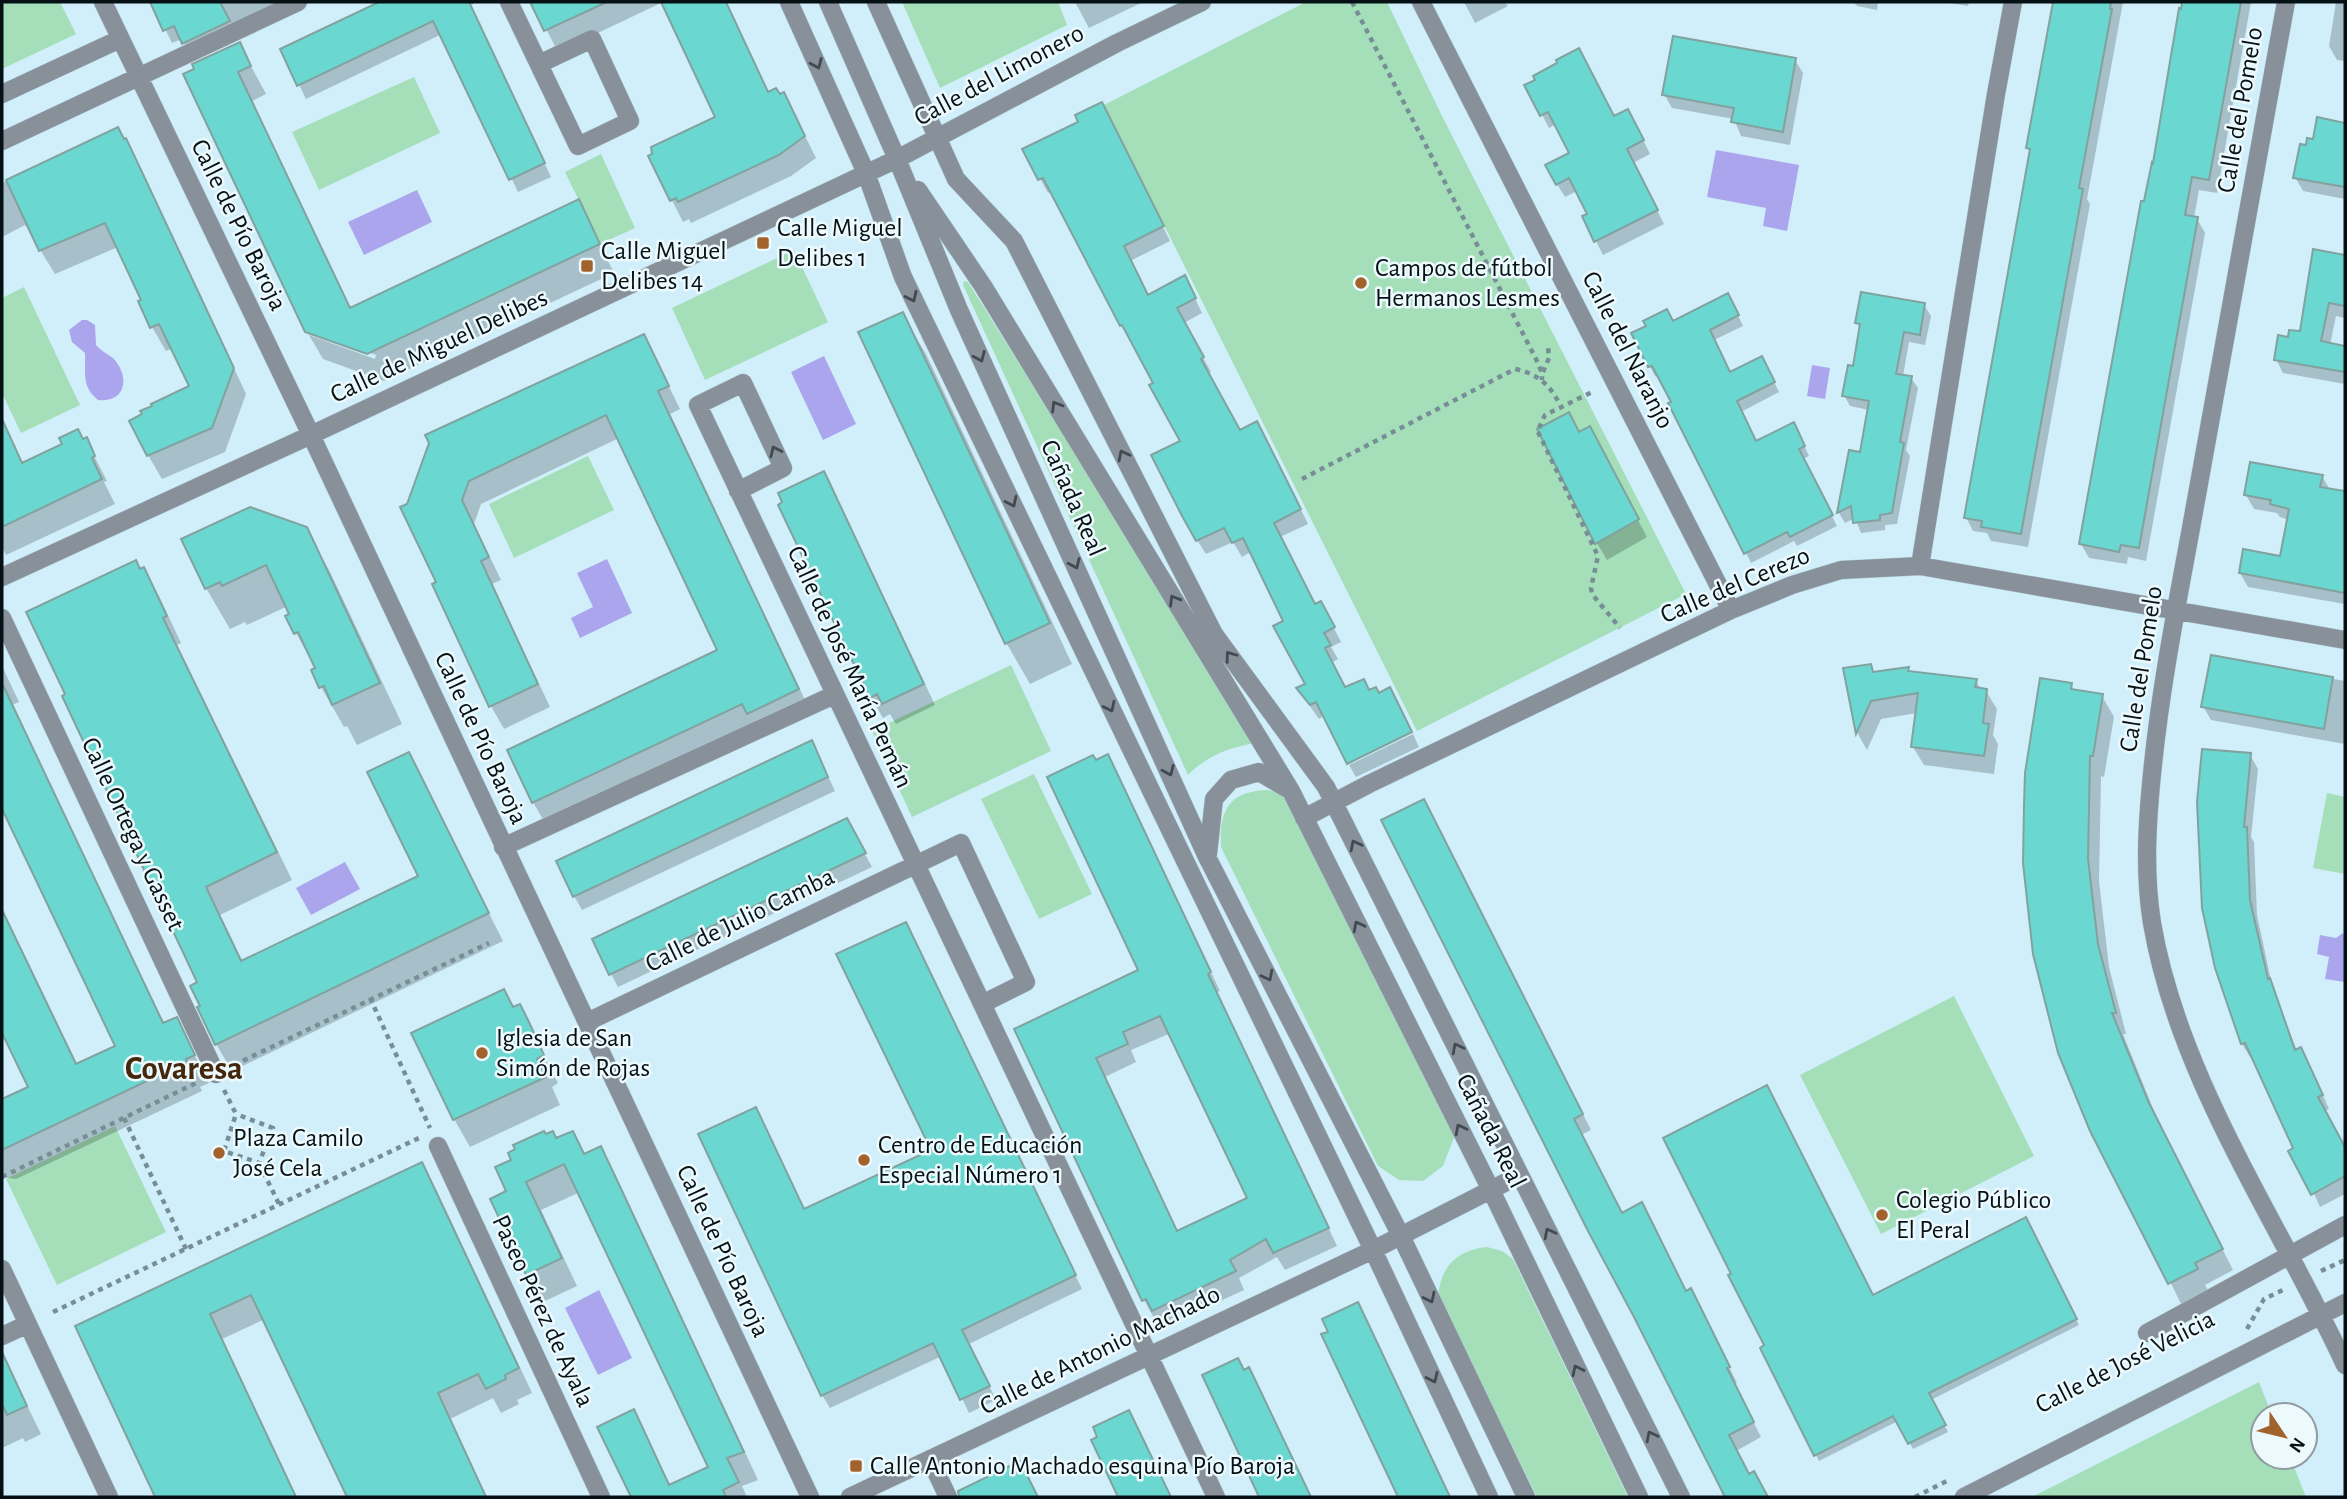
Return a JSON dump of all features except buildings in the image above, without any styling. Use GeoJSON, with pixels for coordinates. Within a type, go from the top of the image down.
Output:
{"type":"FeatureCollection","features":[{"type":"Feature","properties":{"kind":"street","name":"Calle de Pío Baroja"},"geometry":{"type":"LineString","coordinates":[[103,2],[311,435],[810,1497]]}},
{"type":"Feature","properties":{"kind":"street"},"geometry":{"type":"LineString","coordinates":[[2,141],[298,2]]}},
{"type":"Feature","properties":{"kind":"street"},"geometry":{"type":"LineString","coordinates":[[509,2],[578,146],[631,121],[592,39],[539,64]]}},
{"type":"Feature","properties":{"kind":"street"},"geometry":{"type":"LineString","coordinates":[[789,2],[866,173],[903,277],[1373,1250],[1489,1497]]}},
{"type":"Feature","properties":{"kind":"street","name":"Cañada Real"},"geometry":{"type":"LineString","coordinates":[[828,2],[965,323],[1208,857],[1401,1236],[1525,1497]]}},
{"type":"Feature","properties":{"kind":"street"},"geometry":{"type":"LineString","coordinates":[[876,2],[956,179],[1014,241],[1214,634],[1326,787],[1681,1497]]}},
{"type":"Feature","properties":{"kind":"street","name":"Calle del Limonero"},"geometry":{"type":"LineString","coordinates":[[897,159],[1117,43],[1202,2]]}},
{"type":"Feature","properties":{"kind":"street","name":"Calle del Naranjo"},"geometry":{"type":"LineString","coordinates":[[1421,2],[1731,610]]}},
{"type":"Feature","properties":{"kind":"street"},"geometry":{"type":"LineString","coordinates":[[1920,566],[2013,2]]}},
{"type":"Feature","properties":{"kind":"street","name":"Calle del Pomelo"},"geometry":{"type":"LineString","coordinates":[[2286,2],[2159,705],[2145,841],[2152,922],[2172,1004],[2206,1091],[2289,1255],[2304,1279],[2345,1365]]}},
{"type":"Feature","properties":{"kind":"street"},"geometry":{"type":"LineString","coordinates":[[2,94],[120,39]]}},
{"type":"Feature","properties":{"kind":"street","name":"Calle de Miguel Delibes"},"geometry":{"type":"LineString","coordinates":[[2,577],[897,159]]}},
{"type":"Feature","properties":{"kind":"street","name":"Cañada Real"},"geometry":{"type":"LineString","coordinates":[[897,159],[983,286],[1291,791],[1491,1190],[1639,1497]]}},
{"type":"Feature","properties":{"kind":"street","name":"Calle de José María Pemán"},"geometry":{"type":"LineString","coordinates":[[738,491],[783,468],[743,383],[698,405],[738,491],[834,695],[1147,1355],[1216,1497]]}},
{"type":"Feature","properties":{"kind":"street","name":"Calle del Cerezo"},"geometry":{"type":"LineString","coordinates":[[1304,818],[1369,784],[1731,610],[1792,585],[1841,570],[1920,566],[2345,640]]}},
{"type":"Feature","properties":{"kind":"street","name":"Calle Ortega y Gasset"},"geometry":{"type":"LineString","coordinates":[[2,618],[216,1074]]}},
{"type":"Feature","properties":{"kind":"street"},"geometry":{"type":"LineString","coordinates":[[503,847],[834,695]]}},
{"type":"Feature","properties":{"kind":"street"},"geometry":{"type":"LineString","coordinates":[[1208,857],[1214,799],[1231,780],[1259,772],[1291,791]]}},
{"type":"Feature","properties":{"kind":"street"},"geometry":{"type":"LineString","coordinates":[[915,865],[961,843],[1026,982],[982,1004]]}},
{"type":"Feature","properties":{"kind":"street","name":"Calle de Julio Camba"},"geometry":{"type":"LineString","coordinates":[[587,1022],[915,865]]}},
{"type":"Feature","properties":{"kind":"street","name":"Paseo Pérez de Ayala"},"geometry":{"type":"LineString","coordinates":[[435,1139],[601,1497]]}},
{"type":"Feature","properties":{"kind":"street","name":"Calle de Antonio Machado"},"geometry":{"type":"LineString","coordinates":[[849,1497],[1373,1250],[1520,1175]]}},
{"type":"Feature","properties":{"kind":"street","name":"Calle de José Velicia"},"geometry":{"type":"LineString","coordinates":[[2147,1333],[2345,1225]]}},
{"type":"Feature","properties":{"kind":"street"},"geometry":{"type":"LineString","coordinates":[[2,1269],[109,1497]]}},
{"type":"Feature","properties":{"kind":"street","name":"Calle de José Velicia"},"geometry":{"type":"LineString","coordinates":[[1974,1495],[2345,1303]]}},
{"type":"Feature","properties":{"kind":"street"},"geometry":{"type":"LineString","coordinates":[[2,1336],[27,1324]]}},
{"type":"Feature","properties":{"kind":"street"},"geometry":{"type":"LineString","coordinates":[[930,1460],[948,1497]]}},
{"type":"Feature","properties":{"kind":"path"},"geometry":{"type":"LineString","coordinates":[[1352,2],[1542,373]]}},
{"type":"Feature","properties":{"kind":"path"},"geometry":{"type":"LineString","coordinates":[[1542,380],[1542,373],[1549,358],[1548,346]]}},
{"type":"Feature","properties":{"kind":"path"},"geometry":{"type":"LineString","coordinates":[[1302,479],[1516,369],[1542,380],[1555,395],[1560,407]]}},
{"type":"Feature","properties":{"kind":"path"},"geometry":{"type":"LineString","coordinates":[[1592,392],[1545,415],[1539,430],[1598,556],[1592,594],[1620,628]]}},
{"type":"Feature","properties":{"kind":"path"},"geometry":{"type":"LineString","coordinates":[[2,1177],[489,943]]}},
{"type":"Feature","properties":{"kind":"path"},"geometry":{"type":"LineString","coordinates":[[370,998],[435,1139]]}},
{"type":"Feature","properties":{"kind":"path"},"geometry":{"type":"LineString","coordinates":[[216,1074],[236,1114],[273,1128],[260,1163],[279,1204]]}},
{"type":"Feature","properties":{"kind":"path"},"geometry":{"type":"LineString","coordinates":[[236,1114],[223,1151],[260,1163]]}},
{"type":"Feature","properties":{"kind":"path"},"geometry":{"type":"LineString","coordinates":[[124,1118],[186,1249]]}},
{"type":"Feature","properties":{"kind":"path"},"geometry":{"type":"LineString","coordinates":[[53,1312],[420,1137]]}},
{"type":"Feature","properties":{"kind":"path","name":"Calle de José Velicia"},"geometry":{"type":"LineString","coordinates":[[2246,1330],[2264,1299],[2345,1260]]}},
{"type":"Feature","properties":{"kind":"path"},"geometry":{"type":"LineString","coordinates":[[1915,1497],[1952,1479]]}},
{"type":"Feature","properties":{"kind":"green space"},"geometry":{"type":"Polygon","coordinates":[[[2,2],[60,2],[76,34],[2,69],[2,2]]]}},
{"type":"Feature","properties":{"kind":"green space"},"geometry":{"type":"Polygon","coordinates":[[[902,2],[1058,2],[1067,25],[940,88],[902,2]]]}},
{"type":"Feature","properties":{"kind":"green space","name":"Campos de fútbol Hermanos Lesmes"},"geometry":{"type":"Polygon","coordinates":[[[1306,2],[1387,2],[1442,116],[1686,594],[1417,731],[1104,105],[1306,2]]]}},
{"type":"Feature","properties":{"kind":"green space"},"geometry":{"type":"Polygon","coordinates":[[[414,77],[440,133],[319,190],[292,132],[414,77]]]}},
{"type":"Feature","properties":{"kind":"green space"},"geometry":{"type":"Polygon","coordinates":[[[601,154],[635,228],[600,244],[565,172],[601,154]]]}},
{"type":"Feature","properties":{"kind":"green space"},"geometry":{"type":"Polygon","coordinates":[[[794,250],[828,322],[705,380],[672,308],[794,250]]]}},
{"type":"Feature","properties":{"kind":"green space"},"geometry":{"type":"Polygon","coordinates":[[[964,281],[968,282],[1256,743],[1219,753],[1188,775],[963,285],[964,281]]]}},
{"type":"Feature","properties":{"kind":"green space"},"geometry":{"type":"Polygon","coordinates":[[[24,287],[80,405],[21,433],[2,393],[2,298],[24,287]]]}},
{"type":"Feature","properties":{"kind":"green space"},"geometry":{"type":"Polygon","coordinates":[[[588,456],[614,510],[514,558],[489,504],[588,456]]]}},
{"type":"Feature","properties":{"kind":"green space"},"geometry":{"type":"Polygon","coordinates":[[[1011,665],[1051,751],[912,817],[872,731],[1011,665]]]}},
{"type":"Feature","properties":{"kind":"green space"},"geometry":{"type":"Polygon","coordinates":[[[1034,774],[1092,894],[1039,919],[981,799],[1034,774]]]}},
{"type":"Feature","properties":{"kind":"green space"},"geometry":{"type":"Polygon","coordinates":[[[1268,790],[1288,799],[1455,1135],[1443,1166],[1423,1181],[1399,1180],[1378,1166],[1221,847],[1222,823],[1229,805],[1244,794],[1268,790]]]}},
{"type":"Feature","properties":{"kind":"green space"},"geometry":{"type":"Polygon","coordinates":[[[2327,793],[2345,797],[2345,874],[2313,868],[2327,793]]]}},
{"type":"Feature","properties":{"kind":"green space"},"geometry":{"type":"Polygon","coordinates":[[[1954,996],[2034,1156],[1881,1234],[1800,1075],[1954,996]]]}},
{"type":"Feature","properties":{"kind":"green space"},"geometry":{"type":"Polygon","coordinates":[[[115,1126],[166,1232],[57,1285],[6,1179],[115,1126]]]}},
{"type":"Feature","properties":{"kind":"green space"},"geometry":{"type":"Polygon","coordinates":[[[1487,1247],[1502,1251],[1513,1259],[1628,1497],[1537,1497],[1438,1296],[1443,1276],[1452,1261],[1467,1252],[1487,1247]]]}},
{"type":"Feature","properties":{"kind":"green space"},"geometry":{"type":"Polygon","coordinates":[[[2259,1382],[2266,1401],[2249,1401],[2249,1471],[2296,1471],[2306,1497],[2032,1497],[2259,1382]]]}},
{"type":"Feature","properties":{"kind":"shaded area"},"geometry":{"type":"Polygon","coordinates":[[[1716,150],[1799,165],[1787,231],[1763,226],[1766,208],[1707,197],[1716,150]]]}},
{"type":"Feature","properties":{"kind":"shaded area"},"geometry":{"type":"Polygon","coordinates":[[[417,190],[432,222],[364,255],[348,222],[417,190]]]}},
{"type":"Feature","properties":{"kind":"shaded area"},"geometry":{"type":"Polygon","coordinates":[[[82,320],[95,325],[96,345],[114,359],[122,373],[120,393],[107,400],[98,400],[89,390],[85,353],[72,342],[69,330],[82,320]]]}},
{"type":"Feature","properties":{"kind":"shaded area"},"geometry":{"type":"Polygon","coordinates":[[[824,356],[856,424],[823,440],[791,372],[824,356]]]}},
{"type":"Feature","properties":{"kind":"shaded area"},"geometry":{"type":"Polygon","coordinates":[[[1812,365],[1830,368],[1825,399],[1807,396],[1812,365]]]}},
{"type":"Feature","properties":{"kind":"shaded area"},"geometry":{"type":"Polygon","coordinates":[[[607,559],[632,613],[580,638],[571,618],[593,607],[577,573],[607,559]]]}},
{"type":"Feature","properties":{"kind":"shaded area"},"geometry":{"type":"Polygon","coordinates":[[[345,862],[360,889],[311,915],[296,888],[345,862]]]}},
{"type":"Feature","properties":{"kind":"shaded area"},"geometry":{"type":"Polygon","coordinates":[[[2343,933],[2345,982],[2325,979],[2329,957],[2317,954],[2320,935],[2336,938],[2343,933]]]}},
{"type":"Feature","properties":{"kind":"shaded area"},"geometry":{"type":"Polygon","coordinates":[[[599,1290],[632,1358],[598,1375],[565,1308],[599,1290]]]}},
{"type":"Feature","properties":{"kind":"place","name":"Calle Miguel Delibes 1"},"geometry":{"type":"Point","coordinates":[763,243]}},
{"type":"Feature","properties":{"kind":"place","name":"Calle Miguel Delibes 14"},"geometry":{"type":"Point","coordinates":[587,266]}},
{"type":"Feature","properties":{"kind":"place","name":"Campos de fútbol Hermanos Lesmes"},"geometry":{"type":"Point","coordinates":[1361,283]}},
{"type":"Feature","properties":{"kind":"place","name":"Iglesia de San Simón de Rojas"},"geometry":{"type":"Point","coordinates":[482,1053]}},
{"type":"Feature","properties":{"kind":"place","name":"Plaza Camilo José Cela"},"geometry":{"type":"Point","coordinates":[219,1153]}},
{"type":"Feature","properties":{"kind":"place","name":"Centro de Educación Especial Número 1"},"geometry":{"type":"Point","coordinates":[864,1160]}},
{"type":"Feature","properties":{"kind":"place","name":"Colegio Público El Peral"},"geometry":{"type":"Point","coordinates":[1882,1215]}},
{"type":"Feature","properties":{"kind":"place","name":"Calle Antonio Machado esquina Pío Baroja"},"geometry":{"type":"Point","coordinates":[856,1466]}},
{"type":"Feature","properties":{"kind":"district","name":"Covaresa"},"geometry":{"type":"Point","coordinates":[184,1069]}}]}
